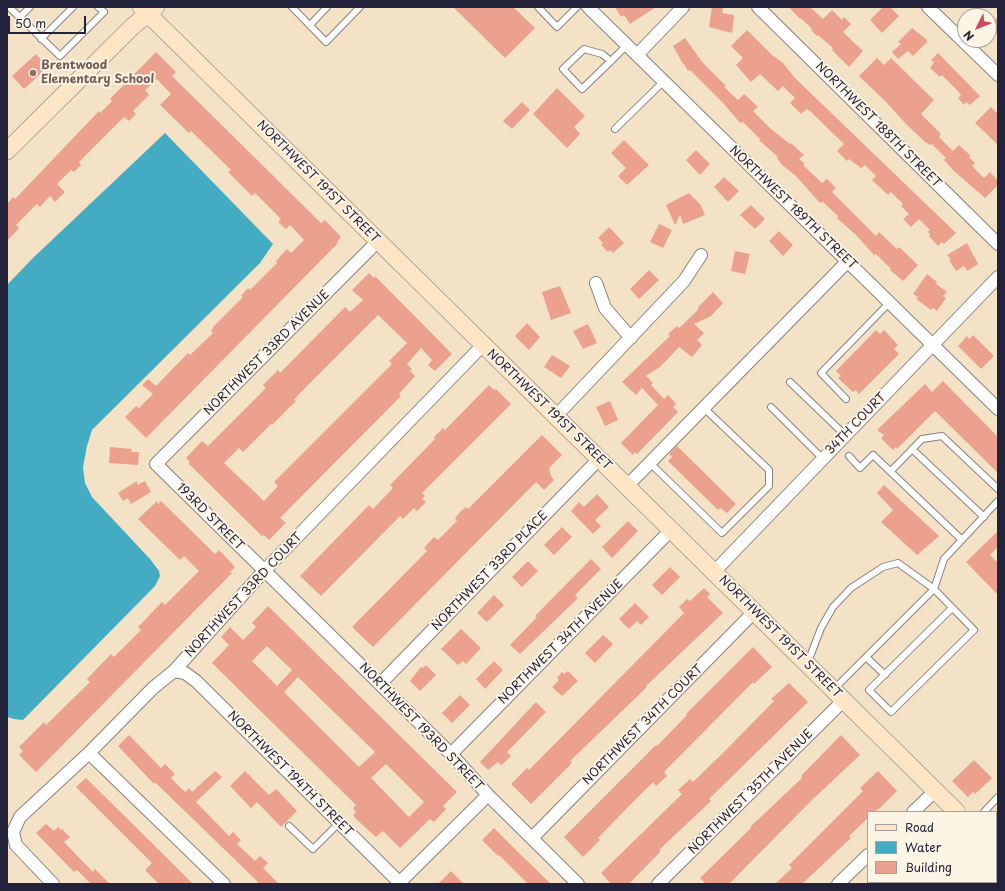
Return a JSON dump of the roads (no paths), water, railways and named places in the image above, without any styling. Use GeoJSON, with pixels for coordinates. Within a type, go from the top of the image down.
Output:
{"type":"FeatureCollection","features":[{"type":"Feature","properties":{"kind":"street","name":"NORTHWEST 189TH STREET"},"geometry":{"type":"LineString","coordinates":[[588,7],[998,409]]}},
{"type":"Feature","properties":{"kind":"street"},"geometry":{"type":"LineString","coordinates":[[636,55],[683,7]]}},
{"type":"Feature","properties":{"kind":"street","name":"NORTHWEST 188TH STREET"},"geometry":{"type":"LineString","coordinates":[[758,7],[998,244]]}},
{"type":"Feature","properties":{"kind":"street"},"geometry":{"type":"LineString","coordinates":[[928,7],[998,76]]}},
{"type":"Feature","properties":{"kind":"street"},"geometry":{"type":"LineString","coordinates":[[7,151],[133,26],[148,9]]}},
{"type":"Feature","properties":{"kind":"street","name":"NORTHWEST 191ST STREET"},"geometry":{"type":"LineString","coordinates":[[148,9],[555,417],[627,486],[956,811]]}},
{"type":"Feature","properties":{"kind":"street","name":"NORTHWEST 33RD AVENUE"},"geometry":{"type":"LineString","coordinates":[[156,464],[378,241]]}},
{"type":"Feature","properties":{"kind":"street"},"geometry":{"type":"LineString","coordinates":[[555,417],[684,281],[700,255]]}},
{"type":"Feature","properties":{"kind":"street"},"geometry":{"type":"LineString","coordinates":[[627,486],[848,262]]}},
{"type":"Feature","properties":{"kind":"street","name":"34TH COURT"},"geometry":{"type":"LineString","coordinates":[[714,572],[998,277]]}},
{"type":"Feature","properties":{"kind":"street"},"geometry":{"type":"LineString","coordinates":[[596,283],[605,308],[631,338]]}},
{"type":"Feature","properties":{"kind":"street","name":"NORTHWEST 33RD COURT"},"geometry":{"type":"LineString","coordinates":[[54,884],[16,845],[13,832],[20,817],[89,753],[152,688],[174,671],[264,570],[483,345]]}},
{"type":"Feature","properties":{"kind":"street","name":"NORTHWEST 33RD PLACE"},"geometry":{"type":"LineString","coordinates":[[380,684],[599,459]]}},
{"type":"Feature","properties":{"kind":"street","name":"193RD STREET"},"geometry":{"type":"LineString","coordinates":[[156,464],[264,570]]}},
{"type":"Feature","properties":{"kind":"street","name":"NORTHWEST 34TH AVENUE"},"geometry":{"type":"LineString","coordinates":[[451,754],[671,530]]}},
{"type":"Feature","properties":{"kind":"street","name":"NORTHWEST 193RD STREET"},"geometry":{"type":"LineString","coordinates":[[264,570],[451,754],[488,796],[578,884]]}},
{"type":"Feature","properties":{"kind":"street","name":"NORTHWEST 34TH COURT"},"geometry":{"type":"LineString","coordinates":[[532,838],[754,612]]}},
{"type":"Feature","properties":{"kind":"street","name":"NORTHWEST 194TH STREET"},"geometry":{"type":"LineString","coordinates":[[174,671],[185,673],[196,681],[400,884]]}},
{"type":"Feature","properties":{"kind":"street","name":"NORTHWEST 35TH AVENUE"},"geometry":{"type":"LineString","coordinates":[[658,884],[838,695]]}},
{"type":"Feature","properties":{"kind":"street"},"geometry":{"type":"LineString","coordinates":[[89,753],[224,884]]}},
{"type":"Feature","properties":{"kind":"street"},"geometry":{"type":"LineString","coordinates":[[914,811],[935,791]]}},
{"type":"Feature","properties":{"kind":"street"},"geometry":{"type":"LineString","coordinates":[[400,884],[488,796]]}},
{"type":"Feature","properties":{"kind":"street"},"geometry":{"type":"LineString","coordinates":[[838,884],[867,856]]}},
{"type":"Feature","properties":{"kind":"lane"},"geometry":{"type":"LineString","coordinates":[[9,7],[60,56],[104,12],[98,7]]}},
{"type":"Feature","properties":{"kind":"lane"},"geometry":{"type":"LineString","coordinates":[[20,17],[30,7]]}},
{"type":"Feature","properties":{"kind":"lane"},"geometry":{"type":"LineString","coordinates":[[41,39],[73,7]]}},
{"type":"Feature","properties":{"kind":"lane"},"geometry":{"type":"LineString","coordinates":[[292,7],[326,42],[360,7]]}},
{"type":"Feature","properties":{"kind":"lane"},"geometry":{"type":"LineString","coordinates":[[310,25],[327,7]]}},
{"type":"Feature","properties":{"kind":"lane"},"geometry":{"type":"LineString","coordinates":[[538,7],[558,27],[577,7]]}},
{"type":"Feature","properties":{"kind":"lane"},"geometry":{"type":"LineString","coordinates":[[611,61],[602,54],[584,49],[563,69],[582,89],[611,61],[627,45]]}},
{"type":"Feature","properties":{"kind":"lane"},"geometry":{"type":"LineString","coordinates":[[615,129],[664,82]]}},
{"type":"Feature","properties":{"kind":"lane"},"geometry":{"type":"LineString","coordinates":[[846,399],[821,373],[890,302]]}},
{"type":"Feature","properties":{"kind":"lane"},"geometry":{"type":"LineString","coordinates":[[790,382],[845,435]]}},
{"type":"Feature","properties":{"kind":"lane"},"geometry":{"type":"LineString","coordinates":[[650,463],[722,533],[769,486],[769,470],[704,408]]}},
{"type":"Feature","properties":{"kind":"lane"},"geometry":{"type":"LineString","coordinates":[[771,408],[823,459]]}},
{"type":"Feature","properties":{"kind":"lane"},"geometry":{"type":"LineString","coordinates":[[890,471],[922,439],[942,436],[998,489]]}},
{"type":"Feature","properties":{"kind":"lane"},"geometry":{"type":"LineString","coordinates":[[912,449],[984,517]]}},
{"type":"Feature","properties":{"kind":"lane"},"geometry":{"type":"LineString","coordinates":[[849,456],[860,468],[873,455],[961,539]]}},
{"type":"Feature","properties":{"kind":"lane"},"geometry":{"type":"LineString","coordinates":[[838,695],[866,657],[934,589],[944,559],[998,501]]}},
{"type":"Feature","properties":{"kind":"lane"},"geometry":{"type":"LineString","coordinates":[[807,664],[821,628],[833,607],[852,588],[883,567],[898,563],[934,589],[974,630],[891,712],[870,690],[952,608]]}},
{"type":"Feature","properties":{"kind":"lane"},"geometry":{"type":"LineString","coordinates":[[866,657],[885,675]]}},
{"type":"Feature","properties":{"kind":"lane"},"geometry":{"type":"LineString","coordinates":[[985,811],[998,797]]}},
{"type":"Feature","properties":{"kind":"lane"},"geometry":{"type":"LineString","coordinates":[[289,826],[313,849],[339,823]]}},
{"type":"Feature","properties":{"kind":"water"},"geometry":{"type":"Polygon","coordinates":[[[165,133],[273,244],[260,263],[92,430],[83,467],[85,483],[92,497],[150,559],[159,571],[160,576],[155,586],[23,720],[14,719],[7,717],[7,285],[33,258],[165,133]]]}},
{"type":"Feature","properties":{"kind":"place","name":"Brentwood Elementary School"},"geometry":{"type":"Point","coordinates":[33,73]}}]}
